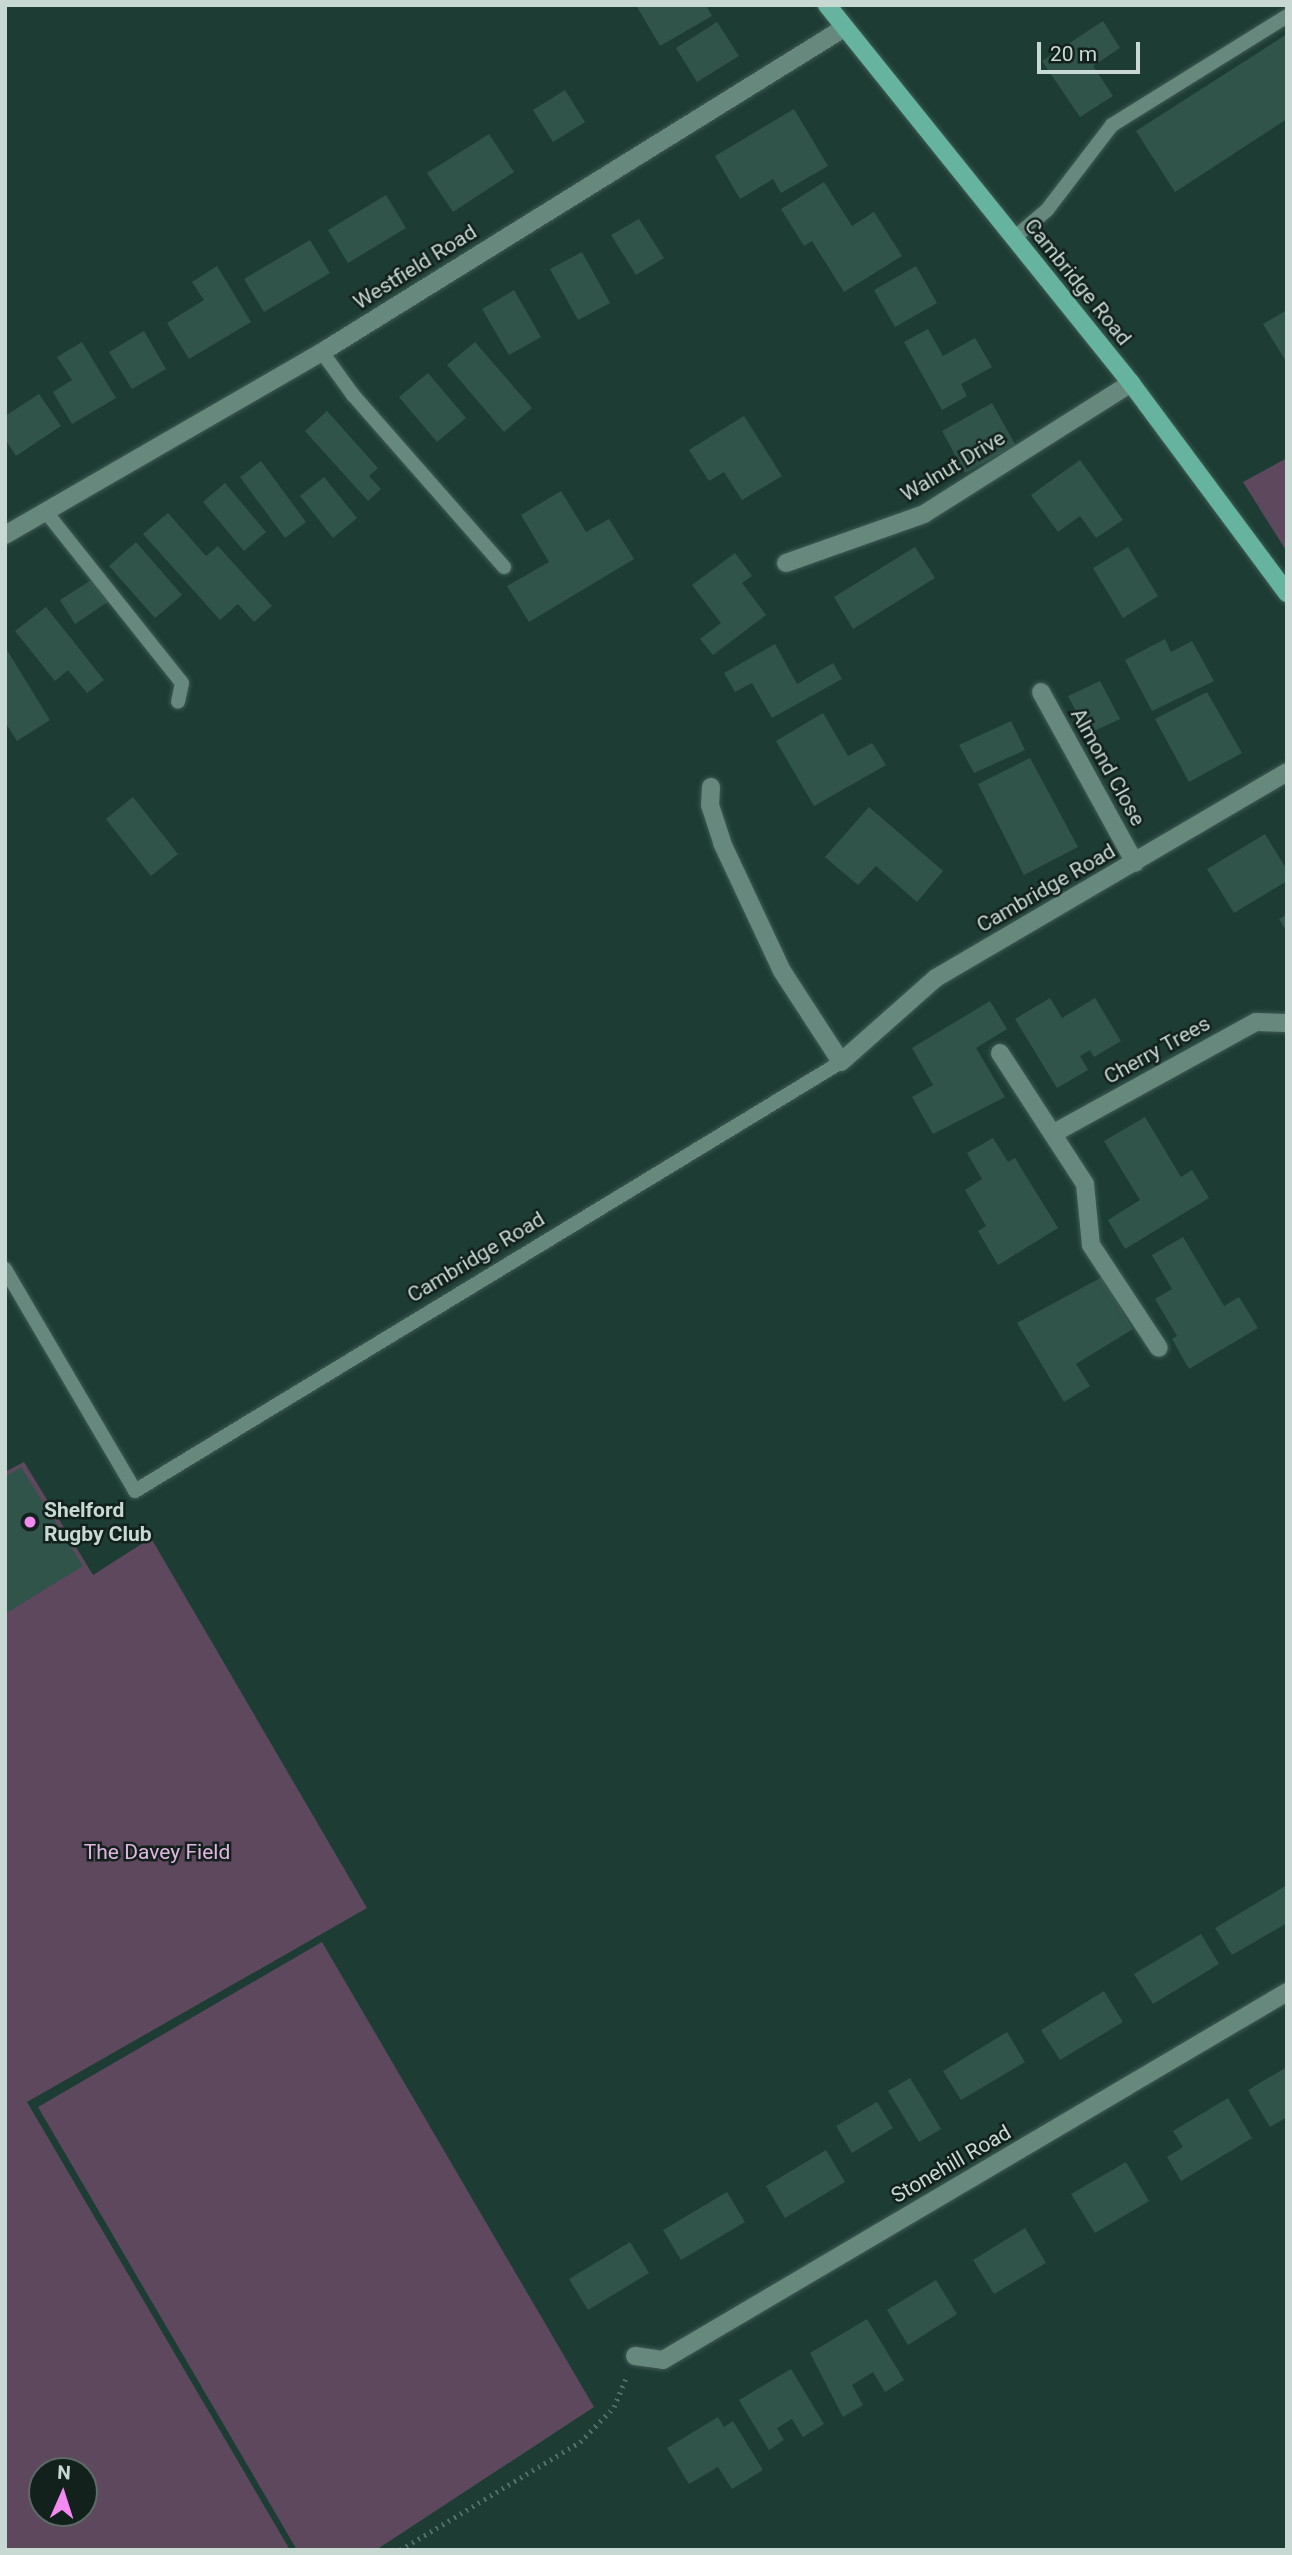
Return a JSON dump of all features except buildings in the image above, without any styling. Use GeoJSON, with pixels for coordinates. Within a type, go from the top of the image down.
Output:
{"type":"FeatureCollection","features":[{"type":"Feature","properties":{"kind":"main road","name":"Cambridge Road"},"geometry":{"type":"LineString","coordinates":[[827,5],[1130,383],[1287,593]]}},
{"type":"Feature","properties":{"kind":"street","name":"Westfield Road"},"geometry":{"type":"LineString","coordinates":[[5,535],[322,352],[844,28]]}},
{"type":"Feature","properties":{"kind":"street","name":"Walnut Drive"},"geometry":{"type":"LineString","coordinates":[[786,563],[924,514],[1130,383]]}},
{"type":"Feature","properties":{"kind":"street","name":"Almond Close"},"geometry":{"type":"LineString","coordinates":[[1041,692],[1135,863]]}},
{"type":"Feature","properties":{"kind":"street","name":"Cambridge Road"},"geometry":{"type":"LineString","coordinates":[[841,1062],[936,978],[1287,772]]}},
{"type":"Feature","properties":{"kind":"street"},"geometry":{"type":"LineString","coordinates":[[711,787],[710,805],[722,843],[782,971],[841,1062]]}},
{"type":"Feature","properties":{"kind":"street","name":"Cherry Trees"},"geometry":{"type":"LineString","coordinates":[[1054,1133],[1256,1021],[1287,1023]]}},
{"type":"Feature","properties":{"kind":"street"},"geometry":{"type":"LineString","coordinates":[[1000,1053],[1085,1184],[1091,1245],[1159,1348]]}},
{"type":"Feature","properties":{"kind":"street","name":"Stonehill Road"},"geometry":{"type":"LineString","coordinates":[[635,2356],[663,2360],[1287,1992]]}},
{"type":"Feature","properties":{"kind":"lane"},"geometry":{"type":"LineString","coordinates":[[1014,239],[1048,210],[1112,125],[1287,16]]}},
{"type":"Feature","properties":{"kind":"lane"},"geometry":{"type":"LineString","coordinates":[[322,352],[353,395],[504,567]]}},
{"type":"Feature","properties":{"kind":"lane"},"geometry":{"type":"LineString","coordinates":[[47,512],[182,683],[178,702]]}},
{"type":"Feature","properties":{"kind":"lane","name":"Cambridge Road"},"geometry":{"type":"LineString","coordinates":[[5,1269],[135,1491],[841,1062]]}},
{"type":"Feature","properties":{"kind":"path"},"geometry":{"type":"LineString","coordinates":[[400,2550],[580,2442],[614,2407],[635,2356]]}},
{"type":"Feature","properties":{"kind":"green space"},"geometry":{"type":"Polygon","coordinates":[[[1287,458],[1287,552],[1243,482],[1287,458]]]}},
{"type":"Feature","properties":{"kind":"green space","name":"The Davey Field"},"geometry":{"type":"Polygon","coordinates":[[[24,1462],[93,1575],[151,1538],[367,1908],[27,2102],[290,2550],[5,2550],[5,1472],[24,1462]]]}},
{"type":"Feature","properties":{"kind":"green space"},"geometry":{"type":"Polygon","coordinates":[[[322,1942],[594,2407],[376,2550],[297,2550],[38,2107],[322,1942]]]}},
{"type":"Feature","properties":{"kind":"place","name":"Shelford Rugby Club"},"geometry":{"type":"Point","coordinates":[30,1522]}}]}
